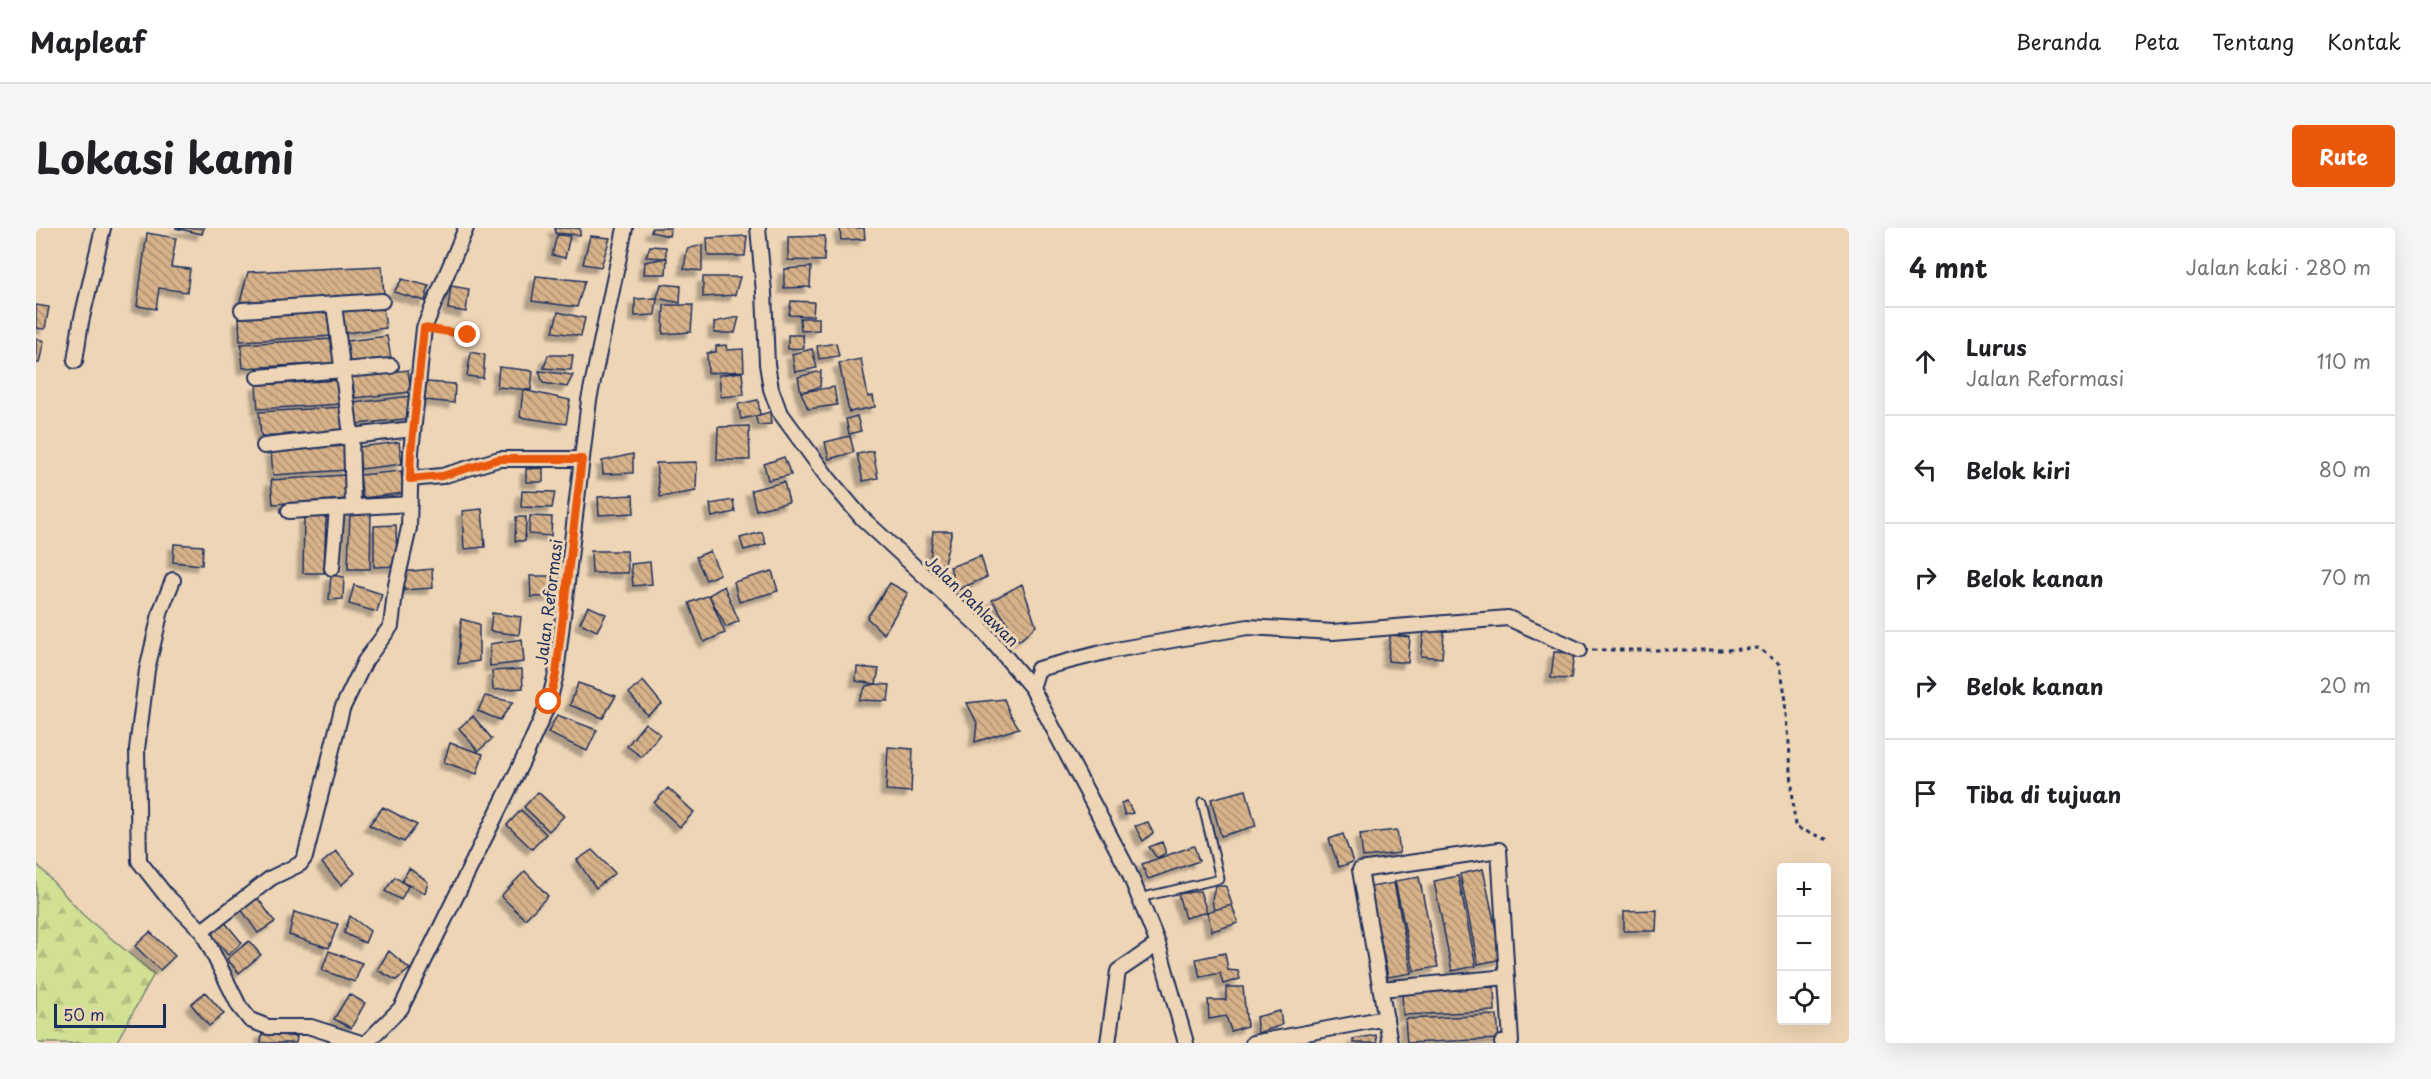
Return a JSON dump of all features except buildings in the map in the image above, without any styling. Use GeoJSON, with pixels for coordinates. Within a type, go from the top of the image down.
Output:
{"type":"FeatureCollection","features":[{"type":"Feature","properties":{"kind":"street"},"geometry":{"type":"LineString","coordinates":[[75,361],[81,322],[100,250],[103,228]]}},
{"type":"Feature","properties":{"kind":"street"},"geometry":{"type":"LineString","coordinates":[[202,931],[272,878],[300,864],[305,857],[342,709],[365,661],[391,626],[396,585],[409,528],[413,429],[424,328],[466,228]]}},
{"type":"Feature","properties":{"kind":"street","name":"Jalan Reformasi"},"geometry":{"type":"LineString","coordinates":[[366,1043],[401,1008],[525,756],[549,702],[556,674],[589,400],[625,228]]}},
{"type":"Feature","properties":{"kind":"street","name":"Jalan Pahlawan"},"geometry":{"type":"LineString","coordinates":[[758,228],[767,364],[771,389],[779,411],[828,478],[862,518],[981,628],[1032,688],[1128,870],[1158,944],[1186,1043]]}},
{"type":"Feature","properties":{"kind":"street"},"geometry":{"type":"LineString","coordinates":[[242,310],[382,301]]}},
{"type":"Feature","properties":{"kind":"street"},"geometry":{"type":"LineString","coordinates":[[334,305],[351,435],[353,507]]}},
{"type":"Feature","properties":{"kind":"street"},"geometry":{"type":"LineString","coordinates":[[258,377],[391,366]]}},
{"type":"Feature","properties":{"kind":"street"},"geometry":{"type":"LineString","coordinates":[[264,446],[413,429]]}},
{"type":"Feature","properties":{"kind":"street"},"geometry":{"type":"LineString","coordinates":[[410,479],[442,476],[499,459],[582,459]]}},
{"type":"Feature","properties":{"kind":"street"},"geometry":{"type":"LineString","coordinates":[[289,511],[410,504]]}},
{"type":"Feature","properties":{"kind":"street"},"geometry":{"type":"LineString","coordinates":[[332,568],[337,508]]}},
{"type":"Feature","properties":{"kind":"street"},"geometry":{"type":"LineString","coordinates":[[173,580],[161,610],[147,670],[136,749],[139,861],[149,875],[202,931],[239,1006],[250,1020],[268,1027],[311,1027],[361,1043]]}},
{"type":"Feature","properties":{"kind":"street"},"geometry":{"type":"LineString","coordinates":[[1032,688],[1038,669],[1109,651],[1248,627],[1333,632],[1508,618],[1579,650]]}},
{"type":"Feature","properties":{"kind":"street"},"geometry":{"type":"LineString","coordinates":[[1390,1043],[1360,870],[1499,850],[1511,1042],[1502,1043]]}},
{"type":"Feature","properties":{"kind":"street"},"geometry":{"type":"LineString","coordinates":[[1108,1043],[1118,971],[1158,944]]}},
{"type":"Feature","properties":{"kind":"street"},"geometry":{"type":"LineString","coordinates":[[1381,988],[1507,977]]}},
{"type":"Feature","properties":{"kind":"street"},"geometry":{"type":"LineString","coordinates":[[1253,1043],[1386,1018]]}},
{"type":"Feature","properties":{"kind":"lane"},"geometry":{"type":"LineString","coordinates":[[1139,898],[1220,879],[1202,802]]}},
{"type":"Feature","properties":{"kind":"path"},"geometry":{"type":"LineString","coordinates":[[424,328],[468,335]]}},
{"type":"Feature","properties":{"kind":"path"},"geometry":{"type":"LineString","coordinates":[[1579,650],[1758,648],[1780,664],[1786,701],[1796,827],[1831,841]]}},
{"type":"Feature","properties":{"kind":"green space"},"geometry":{"type":"Polygon","coordinates":[[[36,863],[83,915],[154,974],[116,1043],[36,1043],[36,863]]]}},
{"type":"Feature","properties":{"kind":"route"},"geometry":{"type":"LineString","coordinates":[[468,335],[424,328],[410,479],[442,476],[499,459],[582,459],[556,674],[549,702]]}}]}
